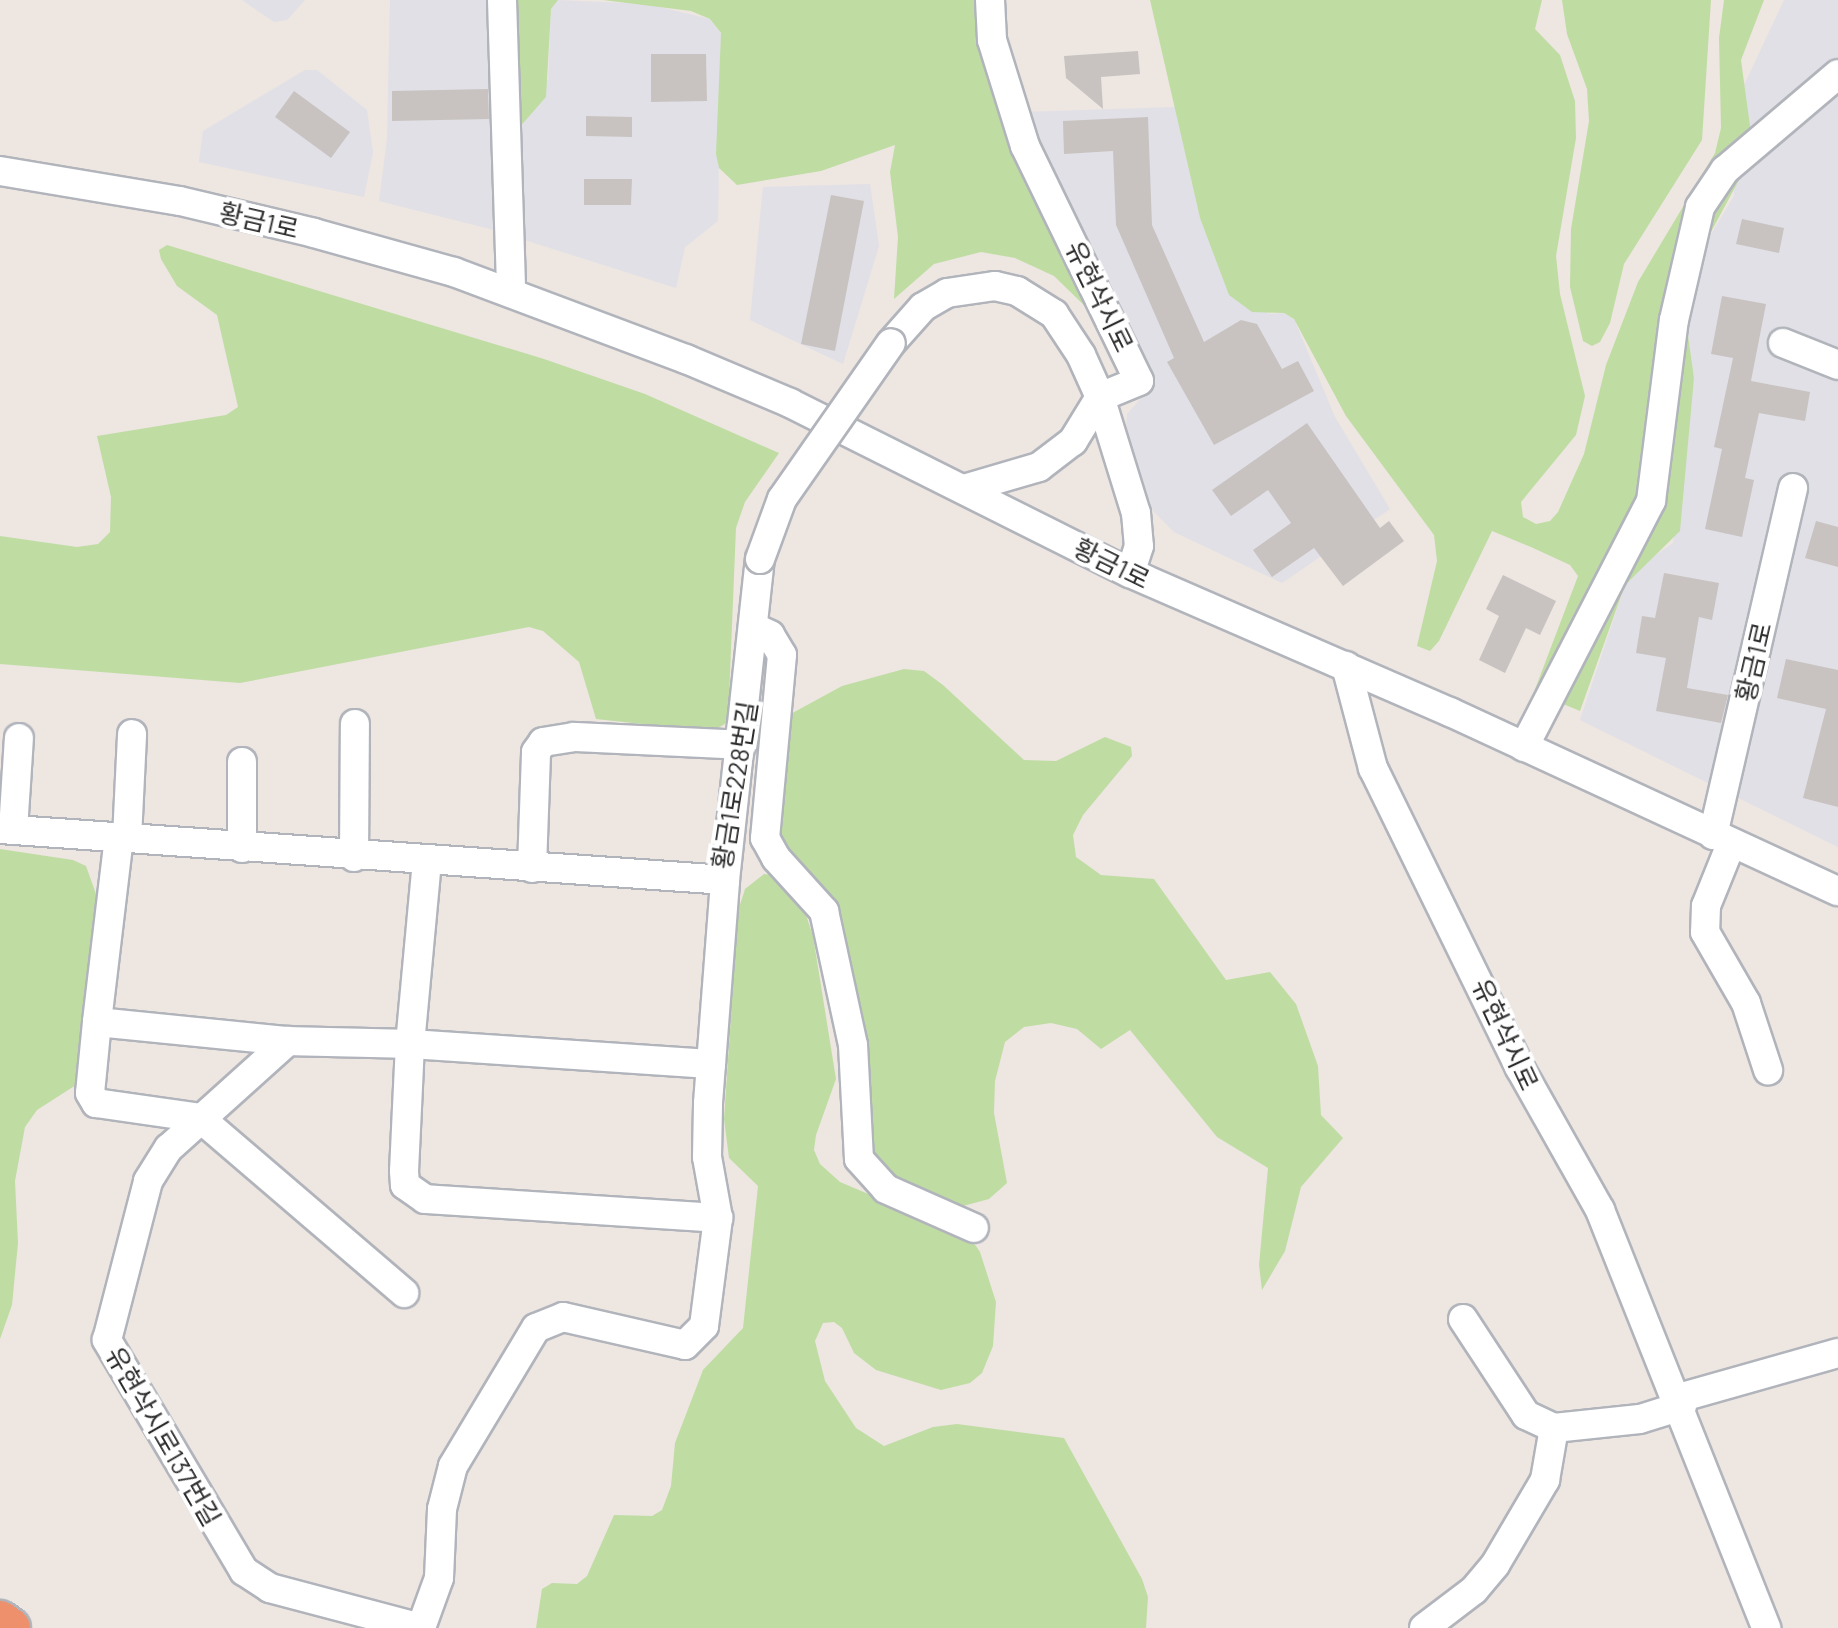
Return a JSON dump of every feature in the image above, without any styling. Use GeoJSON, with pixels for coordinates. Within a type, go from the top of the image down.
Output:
{"type":"FeatureCollection","features":[{"type":"Feature","properties":{"kind":"highway"},"geometry":{"type":"LineString","coordinates":[[0,1621],[10,1628]]}},
{"type":"Feature","properties":{"kind":"street"},"geometry":{"type":"LineString","coordinates":[[502,0],[511,293]]}},
{"type":"Feature","properties":{"kind":"street","name":"유현삭시로"},"geometry":{"type":"LineString","coordinates":[[990,0],[992,40],[1025,146],[1139,381],[1100,397]]}},
{"type":"Feature","properties":{"kind":"street"},"geometry":{"type":"LineString","coordinates":[[1524,747],[1651,501],[1674,320],[1700,207],[1725,170],[1838,74]]}},
{"type":"Feature","properties":{"kind":"street","name":"황금1로"},"geometry":{"type":"LineString","coordinates":[[0,171],[150,195],[284,226],[511,293],[777,397],[1130,573],[1346,666],[1838,891]]}},
{"type":"Feature","properties":{"kind":"street","name":"황금1로228번길"},"geometry":{"type":"LineString","coordinates":[[6,829],[354,857],[725,880],[760,559],[782,499],[891,343],[923,307],[947,293],[970,286],[1017,291],[1054,314],[1068,332],[1100,397]]}},
{"type":"Feature","properties":{"kind":"street"},"geometry":{"type":"LineString","coordinates":[[1783,343],[1838,365]]}},
{"type":"Feature","properties":{"kind":"street"},"geometry":{"type":"LineString","coordinates":[[964,489],[1018,475],[1057,457],[1100,397]]}},
{"type":"Feature","properties":{"kind":"street"},"geometry":{"type":"LineString","coordinates":[[1100,397],[1136,513],[1139,546],[1130,573]]}},
{"type":"Feature","properties":{"kind":"street","name":"황금1로"},"geometry":{"type":"LineString","coordinates":[[1722,840],[1793,488]]}},
{"type":"Feature","properties":{"kind":"street"},"geometry":{"type":"LineString","coordinates":[[753,627],[770,635],[782,655],[765,838],[776,858],[824,911],[853,1045],[859,1159],[886,1189],[974,1228]]}},
{"type":"Feature","properties":{"kind":"street","name":"유현삭시로"},"geometry":{"type":"LineString","coordinates":[[1346,666],[1373,768],[1520,1068],[1600,1210],[1680,1402],[1768,1627]]}},
{"type":"Feature","properties":{"kind":"street"},"geometry":{"type":"LineString","coordinates":[[354,857],[355,724]]}},
{"type":"Feature","properties":{"kind":"street"},"geometry":{"type":"LineString","coordinates":[[132,734],[123,838],[90,1093],[96,1103],[200,1118],[404,1293]]}},
{"type":"Feature","properties":{"kind":"street"},"geometry":{"type":"LineString","coordinates":[[532,868],[536,752],[543,742],[574,737],[742,745]]}},
{"type":"Feature","properties":{"kind":"street"},"geometry":{"type":"LineString","coordinates":[[6,829],[19,738]]}},
{"type":"Feature","properties":{"kind":"street"},"geometry":{"type":"LineString","coordinates":[[242,762],[242,848]]}},
{"type":"Feature","properties":{"kind":"street"},"geometry":{"type":"LineString","coordinates":[[1722,840],[1706,906],[1705,932],[1746,1003],[1768,1070]]}},
{"type":"Feature","properties":{"kind":"street"},"geometry":{"type":"LineString","coordinates":[[427,862],[410,1044],[404,1171],[413,1194],[718,1218]]}},
{"type":"Feature","properties":{"kind":"street"},"geometry":{"type":"LineString","coordinates":[[421,1627],[439,1578],[442,1509],[453,1466],[526,1340],[549,1319],[563,1317],[685,1345],[704,1326],[718,1218],[707,1157],[725,880]]}},
{"type":"Feature","properties":{"kind":"street"},"geometry":{"type":"LineString","coordinates":[[97,1022],[288,1041],[410,1044],[711,1064]]}},
{"type":"Feature","properties":{"kind":"street","name":"유현삭시로137번길"},"geometry":{"type":"LineString","coordinates":[[288,1041],[169,1148],[148,1181],[108,1324],[113,1357],[232,1555],[257,1582],[421,1627]]}},
{"type":"Feature","properties":{"kind":"street"},"geometry":{"type":"LineString","coordinates":[[1463,1319],[1526,1415],[1554,1428],[1640,1419],[1680,1402],[1838,1353]]}},
{"type":"Feature","properties":{"kind":"street"},"geometry":{"type":"LineString","coordinates":[[1424,1628],[1474,1590],[1495,1565],[1545,1480],[1554,1428]]}},
{"type":"Feature","properties":{"kind":"shaded area"},"geometry":{"type":"Polygon","coordinates":[[[242,0],[305,0],[287,20],[274,22],[242,0]]]}},
{"type":"Feature","properties":{"kind":"shaded area"},"geometry":{"type":"Polygon","coordinates":[[[390,0],[515,0],[548,81],[551,9],[557,0],[647,4],[710,19],[721,34],[718,221],[685,247],[676,288],[490,229],[379,201],[387,139],[390,0]]]}},
{"type":"Feature","properties":{"kind":"shaded area"},"geometry":{"type":"Polygon","coordinates":[[[1784,0],[1838,0],[1838,847],[1580,720],[1625,585],[1638,567],[1673,543],[1694,378],[1686,321],[1699,254],[1734,196],[1732,111],[1784,0]]]}},
{"type":"Feature","properties":{"kind":"shaded area"},"geometry":{"type":"Polygon","coordinates":[[[305,70],[317,70],[367,110],[373,152],[364,197],[199,162],[203,131],[305,70]]]}},
{"type":"Feature","properties":{"kind":"shaded area"},"geometry":{"type":"Polygon","coordinates":[[[1175,107],[1200,218],[1268,314],[1284,313],[1294,319],[1335,417],[1390,509],[1282,583],[1174,532],[1153,511],[1126,432],[1127,414],[1153,385],[1023,112],[1175,107]]]}},
{"type":"Feature","properties":{"kind":"shaded area"},"geometry":{"type":"Polygon","coordinates":[[[870,184],[879,246],[843,364],[750,320],[763,187],[870,184]]]}},
{"type":"Feature","properties":{"kind":"green space"},"geometry":{"type":"Polygon","coordinates":[[[515,0],[558,0],[551,9],[546,97],[518,129],[515,0]]]}},
{"type":"Feature","properties":{"kind":"green space"},"geometry":{"type":"Polygon","coordinates":[[[603,0],[981,0],[1090,311],[1054,276],[1015,258],[981,252],[934,264],[894,299],[898,237],[890,172],[895,145],[821,171],[737,185],[719,168],[716,154],[721,33],[710,19],[691,11],[603,0]]]}},
{"type":"Feature","properties":{"kind":"green space"},"geometry":{"type":"Polygon","coordinates":[[[1150,0],[1542,0],[1535,29],[1560,55],[1575,101],[1576,138],[1556,256],[1560,294],[1585,396],[1576,435],[1521,502],[1523,517],[1536,524],[1550,521],[1558,512],[1584,454],[1606,365],[1638,282],[1715,153],[1721,128],[1719,38],[1724,0],[1764,0],[1741,60],[1751,133],[1745,169],[1699,254],[1686,321],[1694,378],[1680,531],[1625,585],[1580,711],[1534,692],[1578,576],[1570,565],[1492,531],[1439,641],[1430,651],[1417,646],[1437,561],[1434,535],[1346,416],[1294,319],[1284,313],[1252,312],[1229,295],[1200,218],[1150,0]]]}},
{"type":"Feature","properties":{"kind":"green space"},"geometry":{"type":"Polygon","coordinates":[[[1562,0],[1711,0],[1702,140],[1624,264],[1610,323],[1600,342],[1592,346],[1583,341],[1570,287],[1571,229],[1589,121],[1587,89],[1567,34],[1562,0]]]}},
{"type":"Feature","properties":{"kind":"green space"},"geometry":{"type":"Polygon","coordinates":[[[167,245],[544,359],[645,394],[779,453],[745,502],[736,528],[728,722],[718,728],[688,729],[596,719],[579,662],[543,631],[529,627],[240,683],[0,664],[0,536],[77,547],[98,544],[110,532],[111,497],[97,436],[226,415],[238,407],[217,315],[177,286],[161,259],[159,250],[167,245]]]}},
{"type":"Feature","properties":{"kind":"green space"},"geometry":{"type":"Polygon","coordinates":[[[904,669],[924,671],[943,685],[1024,760],[1056,761],[1105,737],[1131,747],[1132,756],[1083,815],[1073,835],[1076,857],[1101,875],[1154,879],[1226,980],[1270,972],[1296,1004],[1318,1066],[1321,1115],[1343,1138],[1301,1187],[1285,1251],[1262,1290],[1259,1265],[1268,1168],[1217,1137],[1130,1030],[1101,1049],[1077,1029],[1051,1023],[1024,1027],[1005,1042],[995,1081],[994,1113],[1007,1183],[989,1199],[952,1209],[873,1169],[856,1029],[774,832],[787,716],[842,686],[904,669]]]}},
{"type":"Feature","properties":{"kind":"green space"},"geometry":{"type":"Polygon","coordinates":[[[0,849],[73,860],[86,866],[96,894],[81,1070],[76,1085],[37,1110],[25,1127],[15,1181],[18,1243],[12,1305],[0,1339],[0,849]]]}},
{"type":"Feature","properties":{"kind":"green space"},"geometry":{"type":"Polygon","coordinates":[[[764,874],[775,875],[802,903],[813,936],[836,1079],[816,1135],[814,1150],[820,1164],[840,1182],[970,1237],[980,1252],[996,1302],[993,1346],[982,1373],[970,1383],[941,1390],[876,1370],[854,1353],[842,1328],[834,1322],[823,1323],[815,1341],[825,1381],[856,1428],[884,1446],[933,1427],[957,1424],[1064,1438],[1142,1579],[1148,1597],[1146,1628],[536,1628],[542,1589],[552,1583],[577,1584],[587,1576],[614,1515],[652,1516],[662,1510],[671,1486],[675,1443],[703,1370],[743,1328],[758,1186],[729,1158],[724,1119],[738,911],[745,889],[764,874]]]}},
{"type":"Feature","properties":{"kind":"building"},"geometry":{"type":"Polygon","coordinates":[[[1138,51],[1140,74],[1101,77],[1103,109],[1066,78],[1064,56],[1138,51]]]}},
{"type":"Feature","properties":{"kind":"building"},"geometry":{"type":"Polygon","coordinates":[[[651,54],[706,54],[707,101],[651,102],[651,54]]]}},
{"type":"Feature","properties":{"kind":"building"},"geometry":{"type":"Polygon","coordinates":[[[488,89],[489,119],[392,121],[392,91],[488,89]]]}},
{"type":"Feature","properties":{"kind":"building"},"geometry":{"type":"Polygon","coordinates":[[[294,91],[350,132],[331,158],[275,117],[294,91]]]}},
{"type":"Feature","properties":{"kind":"building"},"geometry":{"type":"Polygon","coordinates":[[[586,116],[632,117],[632,137],[586,136],[586,116]]]}},
{"type":"Feature","properties":{"kind":"building"},"geometry":{"type":"Polygon","coordinates":[[[1148,117],[1152,225],[1204,342],[1241,320],[1257,324],[1282,369],[1298,361],[1314,391],[1214,445],[1167,362],[1174,358],[1116,225],[1113,151],[1064,154],[1063,121],[1148,117]]]}},
{"type":"Feature","properties":{"kind":"building"},"geometry":{"type":"Polygon","coordinates":[[[584,179],[632,179],[631,205],[584,205],[584,179]]]}},
{"type":"Feature","properties":{"kind":"building"},"geometry":{"type":"Polygon","coordinates":[[[831,195],[864,201],[835,351],[801,344],[831,195]]]}},
{"type":"Feature","properties":{"kind":"building"},"geometry":{"type":"Polygon","coordinates":[[[1742,219],[1784,228],[1779,253],[1736,244],[1742,219]]]}},
{"type":"Feature","properties":{"kind":"building"},"geometry":{"type":"Polygon","coordinates":[[[1722,296],[1766,304],[1751,381],[1810,392],[1805,421],[1759,413],[1745,478],[1754,480],[1742,537],[1705,529],[1722,449],[1714,447],[1733,358],[1711,354],[1722,296]]]}},
{"type":"Feature","properties":{"kind":"building"},"geometry":{"type":"Polygon","coordinates":[[[1307,423],[1380,528],[1389,521],[1404,541],[1343,586],[1314,548],[1272,577],[1253,550],[1291,523],[1268,490],[1231,516],[1212,490],[1307,423]]]}},
{"type":"Feature","properties":{"kind":"building"},"geometry":{"type":"Polygon","coordinates":[[[1816,521],[1838,527],[1838,567],[1805,558],[1816,521]]]}},
{"type":"Feature","properties":{"kind":"building"},"geometry":{"type":"Polygon","coordinates":[[[1664,573],[1719,583],[1712,620],[1699,617],[1687,688],[1728,695],[1721,723],[1656,711],[1666,658],[1636,653],[1642,616],[1655,618],[1664,573]]]}},
{"type":"Feature","properties":{"kind":"building"},"geometry":{"type":"Polygon","coordinates":[[[1503,575],[1556,601],[1540,635],[1526,628],[1505,673],[1479,660],[1499,616],[1486,609],[1503,575]]]}},
{"type":"Feature","properties":{"kind":"building"},"geometry":{"type":"Polygon","coordinates":[[[1786,659],[1838,670],[1838,807],[1803,798],[1826,709],[1777,698],[1786,659]]]}}]}
